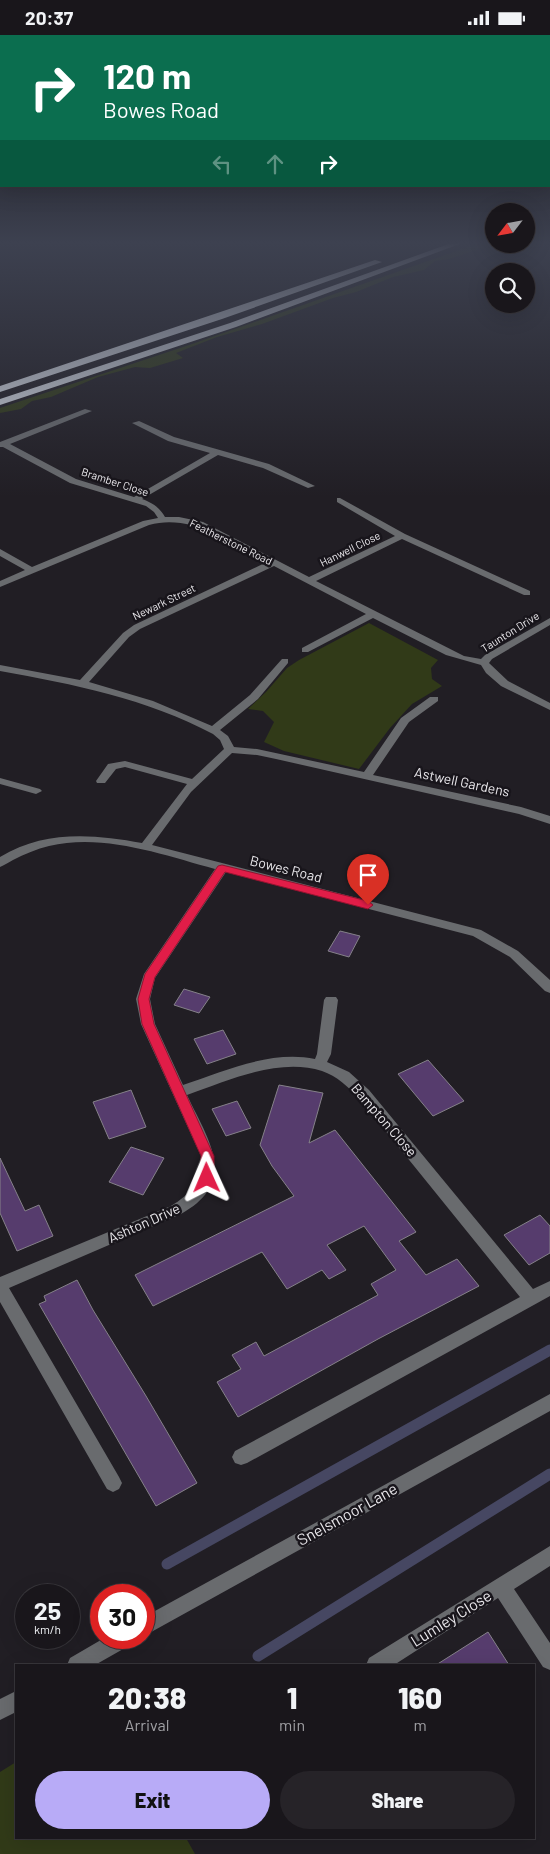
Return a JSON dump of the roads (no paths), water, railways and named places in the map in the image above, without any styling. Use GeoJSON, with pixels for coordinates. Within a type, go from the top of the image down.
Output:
{"type":"FeatureCollection","features":[{"type":"Feature","properties":{"kind":"highway"},"geometry":{"type":"LineString","coordinates":[[0,389],[189,327]]}},
{"type":"Feature","properties":{"kind":"highway"},"geometry":{"type":"LineString","coordinates":[[0,402],[227,327]]}},
{"type":"Feature","properties":{"kind":"street","name":"Bramber Close"},"geometry":{"type":"LineString","coordinates":[[2,444],[88,411]]}},
{"type":"Feature","properties":{"kind":"street"},"geometry":{"type":"LineString","coordinates":[[136,423],[171,439],[266,466],[311,486]]}},
{"type":"Feature","properties":{"kind":"street","name":"Bramber Close"},"geometry":{"type":"LineString","coordinates":[[2,444],[73,481],[148,504],[157,510],[162,518]]}},
{"type":"Feature","properties":{"kind":"street"},"geometry":{"type":"LineString","coordinates":[[134,500],[165,479],[196,465],[215,453]]}},
{"type":"Feature","properties":{"kind":"street","name":"Hanwell Close"},"geometry":{"type":"LineString","coordinates":[[340,500],[402,536],[527,593]]}},
{"type":"Feature","properties":{"kind":"street","name":"Featherstone Road"},"geometry":{"type":"LineString","coordinates":[[0,584],[146,523],[162,518],[177,518],[200,524],[373,615],[461,658],[484,663]]}},
{"type":"Feature","properties":{"kind":"street","name":"Hanwell Close"},"geometry":{"type":"LineString","coordinates":[[308,581],[402,536]]}},
{"type":"Feature","properties":{"kind":"street"},"geometry":{"type":"LineString","coordinates":[[0,552],[32,571]]}},
{"type":"Feature","properties":{"kind":"street","name":"Newark Street"},"geometry":{"type":"LineString","coordinates":[[82,683],[126,635],[137,627],[272,563]]}},
{"type":"Feature","properties":{"kind":"street"},"geometry":{"type":"LineString","coordinates":[[305,650],[373,615]]}},
{"type":"Feature","properties":{"kind":"street","name":"Taunton Drive"},"geometry":{"type":"LineString","coordinates":[[484,663],[488,657],[550,621]]}},
{"type":"Feature","properties":{"kind":"street"},"geometry":{"type":"LineString","coordinates":[[213,730],[254,697],[285,661]]}},
{"type":"Feature","properties":{"kind":"street"},"geometry":{"type":"LineString","coordinates":[[484,663],[488,672],[500,680],[550,707]]}},
{"type":"Feature","properties":{"kind":"street"},"geometry":{"type":"LineString","coordinates":[[0,667],[82,683],[149,703],[213,730],[221,734],[227,741],[229,750],[187,790],[145,847]]}},
{"type":"Feature","properties":{"kind":"street"},"geometry":{"type":"LineString","coordinates":[[366,776],[405,720],[434,699]]}},
{"type":"Feature","properties":{"kind":"street","name":"Astwell Gardens"},"geometry":{"type":"LineString","coordinates":[[229,750],[257,752],[366,776],[521,811],[550,821]]}},
{"type":"Feature","properties":{"kind":"street"},"geometry":{"type":"LineString","coordinates":[[101,781],[112,766],[125,764],[195,783]]}},
{"type":"Feature","properties":{"kind":"street"},"geometry":{"type":"LineString","coordinates":[[0,781],[36,791]]}},
{"type":"Feature","properties":{"kind":"street","name":"Bowes Road"},"geometry":{"type":"LineString","coordinates":[[0,863],[27,848],[50,841],[75,837],[107,839],[145,847],[477,933],[514,954],[550,988]]}},
{"type":"Feature","properties":{"kind":"street","name":"Ashton Drive"},"geometry":{"type":"LineString","coordinates":[[113,1483],[0,1285],[176,1210],[197,1195],[207,1178],[208,1156],[148,1024],[144,999],[149,977],[222,868]]}},
{"type":"Feature","properties":{"kind":"street"},"geometry":{"type":"LineString","coordinates":[[319,1065],[324,1054],[331,1000]]}},
{"type":"Feature","properties":{"kind":"street","name":"Bampton Close"},"geometry":{"type":"LineString","coordinates":[[178,1092],[248,1069],[284,1061],[319,1065],[343,1075],[364,1094],[531,1299]]}},
{"type":"Feature","properties":{"kind":"street"},"geometry":{"type":"LineString","coordinates":[[241,1457],[550,1288]]}},
{"type":"Feature","properties":{"kind":"street","name":"Snelsmoor Lane"},"geometry":{"type":"LineString","coordinates":[[155,1621],[550,1402]]}},
{"type":"Feature","properties":{"kind":"street","name":"Lumley Close"},"geometry":{"type":"LineString","coordinates":[[378,1664],[550,1555]]}},
{"type":"Feature","properties":{"kind":"street","name":"Lumley Close"},"geometry":{"type":"LineString","coordinates":[[501,1586],[550,1660]]}},
{"type":"Feature","properties":{"kind":"street"},"geometry":{"type":"LineString","coordinates":[[80,1664],[105,1649]]}},
{"type":"Feature","properties":{"kind":"street"},"geometry":{"type":"LineString","coordinates":[[0,1710],[15,1702]]}},
{"type":"Feature","properties":{"kind":"waterway"},"geometry":{"type":"LineString","coordinates":[[167,1564],[550,1350],[548,1351]]}},
{"type":"Feature","properties":{"kind":"waterway"},"geometry":{"type":"LineString","coordinates":[[258,1656],[550,1474]]}}]}
